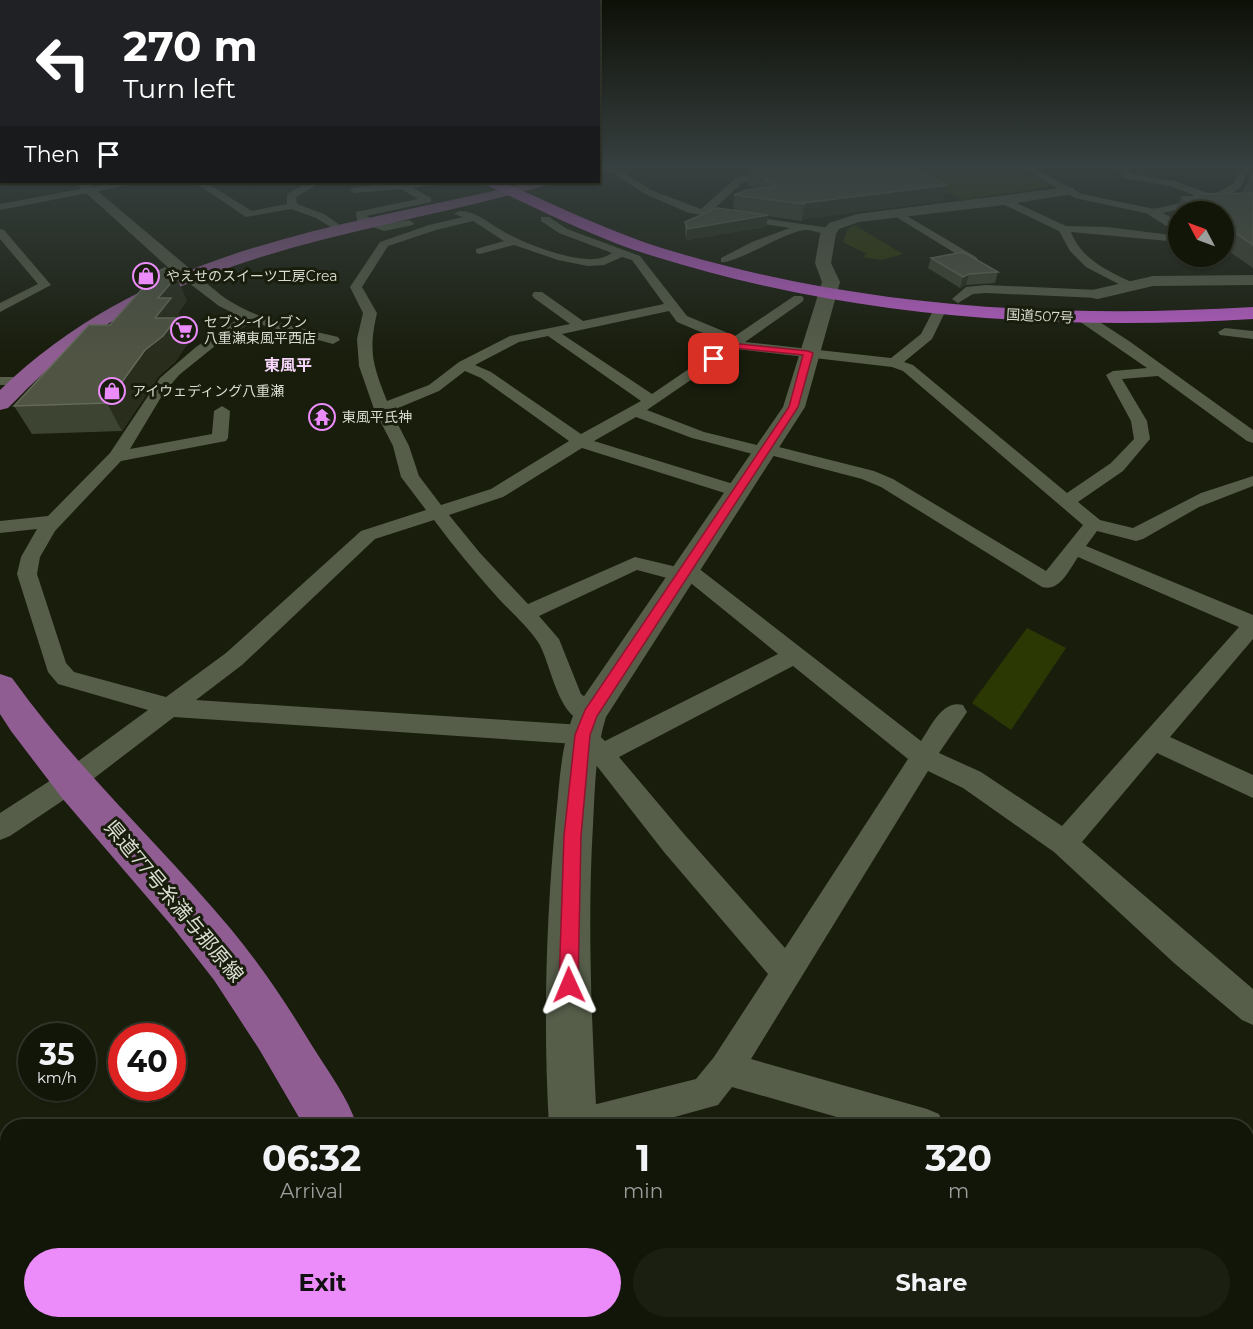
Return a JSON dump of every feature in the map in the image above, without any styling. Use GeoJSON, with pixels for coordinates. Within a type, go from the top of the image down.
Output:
{"type":"FeatureCollection","features":[{"type":"Feature","properties":{"kind":"highway"},"geometry":{"type":"LineString","coordinates":[[599,229],[658,252],[714,268],[819,291]]}},
{"type":"Feature","properties":{"kind":"highway"},"geometry":{"type":"LineString","coordinates":[[631,229],[819,291]]}},
{"type":"Feature","properties":{"kind":"highway","name":"国道507号"},"geometry":{"type":"LineString","coordinates":[[819,291],[1084,318],[1162,319],[1253,313]]}},
{"type":"Feature","properties":{"kind":"highway","name":"国道507号"},"geometry":{"type":"LineString","coordinates":[[949,304],[1112,308],[1253,306]]}},
{"type":"Feature","properties":{"kind":"main road"},"geometry":{"type":"LineString","coordinates":[[0,403],[20,381],[84,331],[121,310],[189,277],[251,253],[341,229]]}},
{"type":"Feature","properties":{"kind":"main road","name":"県道77号糸満与那原線"},"geometry":{"type":"LineString","coordinates":[[0,687],[17,714],[70,781],[214,943],[270,1019],[328,1119]]}},
{"type":"Feature","properties":{"kind":"street"},"geometry":{"type":"LineString","coordinates":[[135,229],[189,277],[226,305],[249,318],[273,327],[333,340]]}},
{"type":"Feature","properties":{"kind":"street"},"geometry":{"type":"LineString","coordinates":[[427,229],[384,244],[376,260],[361,277],[356,287],[369,306],[370,313],[364,339],[366,366],[382,409],[401,446],[410,477],[473,558],[548,639],[572,699],[592,735],[674,843],[787,973]]}},
{"type":"Feature","properties":{"kind":"street"},"geometry":{"type":"LineString","coordinates":[[493,229],[515,241],[587,263],[603,262],[622,253]]}},
{"type":"Feature","properties":{"kind":"street"},"geometry":{"type":"LineString","coordinates":[[563,229],[636,258],[682,319],[735,344],[894,363],[908,368],[1093,524],[1136,536],[1206,497],[1253,481]]}},
{"type":"Feature","properties":{"kind":"street"},"geometry":{"type":"LineString","coordinates":[[725,260],[756,244],[798,229]]}},
{"type":"Feature","properties":{"kind":"street"},"geometry":{"type":"LineString","coordinates":[[575,1119],[568,961],[573,836],[592,735],[684,572],[794,407],[808,353],[830,231],[817,229]]}},
{"type":"Feature","properties":{"kind":"street"},"geometry":{"type":"LineString","coordinates":[[923,229],[972,259]]}},
{"type":"Feature","properties":{"kind":"street"},"geometry":{"type":"LineString","coordinates":[[1064,229],[1074,251],[1097,269],[1130,286]]}},
{"type":"Feature","properties":{"kind":"street"},"geometry":{"type":"LineString","coordinates":[[1097,229],[1121,234],[1168,238]]}},
{"type":"Feature","properties":{"kind":"street"},"geometry":{"type":"LineString","coordinates":[[0,232],[45,285],[0,309]]}},
{"type":"Feature","properties":{"kind":"street"},"geometry":{"type":"LineString","coordinates":[[480,251],[515,241]]}},
{"type":"Feature","properties":{"kind":"street"},"geometry":{"type":"LineString","coordinates":[[1234,266],[1253,279]]}},
{"type":"Feature","properties":{"kind":"street"},"geometry":{"type":"LineString","coordinates":[[894,363],[927,336],[949,304],[970,290],[1098,294],[1130,286],[1173,280],[1253,279]]}},
{"type":"Feature","properties":{"kind":"street"},"geometry":{"type":"LineString","coordinates":[[0,828],[70,781],[234,659],[368,535],[497,493],[652,401],[735,344],[765,320],[819,291]]}},
{"type":"Feature","properties":{"kind":"street"},"geometry":{"type":"LineString","coordinates":[[538,295],[579,324]]}},
{"type":"Feature","properties":{"kind":"street"},"geometry":{"type":"LineString","coordinates":[[382,409],[434,388],[464,365],[515,339],[579,324],[671,307]]}},
{"type":"Feature","properties":{"kind":"street"},"geometry":{"type":"LineString","coordinates":[[249,318],[219,335],[173,373],[148,403],[115,458],[36,543],[28,559],[27,574],[56,666],[66,678],[168,707],[592,735],[794,655]]}},
{"type":"Feature","properties":{"kind":"street"},"geometry":{"type":"LineString","coordinates":[[1084,318],[1124,344],[1253,438]]}},
{"type":"Feature","properties":{"kind":"street"},"geometry":{"type":"LineString","coordinates":[[549,331],[652,401]]}},
{"type":"Feature","properties":{"kind":"street"},"geometry":{"type":"LineString","coordinates":[[1225,332],[1253,335]]}},
{"type":"Feature","properties":{"kind":"street"},"geometry":{"type":"LineString","coordinates":[[464,365],[486,375],[581,442],[737,491]]}},
{"type":"Feature","properties":{"kind":"street"},"geometry":{"type":"LineString","coordinates":[[1066,501],[1129,458],[1142,438],[1139,422],[1113,375],[1159,371]]}},
{"type":"Feature","properties":{"kind":"street"},"geometry":{"type":"LineString","coordinates":[[0,381],[20,381]]}},
{"type":"Feature","properties":{"kind":"street"},"geometry":{"type":"LineString","coordinates":[[115,458],[220,438],[222,411]]}},
{"type":"Feature","properties":{"kind":"street"},"geometry":{"type":"LineString","coordinates":[[635,411],[698,435],[868,475],[887,483],[1049,582],[1093,524]]}},
{"type":"Feature","properties":{"kind":"street"},"geometry":{"type":"LineString","coordinates":[[0,527],[54,521]]}},
{"type":"Feature","properties":{"kind":"street"},"geometry":{"type":"LineString","coordinates":[[1064,843],[1253,625],[1074,548]]}},
{"type":"Feature","properties":{"kind":"street"},"geometry":{"type":"LineString","coordinates":[[525,614],[635,563],[684,572],[923,757],[972,780],[1064,843],[1176,944],[1253,1009]]}},
{"type":"Feature","properties":{"kind":"street"},"geometry":{"type":"LineString","coordinates":[[603,1119],[706,1093],[726,1069],[923,757],[955,712]]}},
{"type":"Feature","properties":{"kind":"street"},"geometry":{"type":"LineString","coordinates":[[1153,740],[1253,787]]}},
{"type":"Feature","properties":{"kind":"street"},"geometry":{"type":"LineString","coordinates":[[726,1069],[902,1119]]}},
{"type":"Feature","properties":{"kind":"green space"},"geometry":{"type":"Polygon","coordinates":[[[861,229],[903,254],[882,260],[862,257],[867,254],[843,242],[847,230],[861,229]]]}},
{"type":"Feature","properties":{"kind":"green space"},"geometry":{"type":"Polygon","coordinates":[[[1027,628],[1066,648],[1011,730],[972,703],[1027,628]]]}},
{"type":"Feature","properties":{"kind":"building"},"geometry":{"type":"Polygon","coordinates":[[[1234,229],[1253,229],[1253,245],[1234,232],[1234,229]]]}},
{"type":"Feature","properties":{"kind":"building"},"geometry":{"type":"Polygon","coordinates":[[[963,252],[998,272],[969,274],[963,277],[931,258],[963,252]]]}},
{"type":"Feature","properties":{"kind":"building"},"geometry":{"type":"Polygon","coordinates":[[[165,268],[176,277],[158,298],[171,298],[155,318],[177,318],[163,336],[145,350],[107,403],[14,406],[89,325],[110,325],[158,271],[165,268]]]}},
{"type":"Feature","properties":{"kind":"place","name":"やえせのスイーツ工房Crea"},"geometry":{"type":"Point","coordinates":[146,276]}},
{"type":"Feature","properties":{"kind":"place","name":"セブン-イレブン 八重瀬東風平西店"},"geometry":{"type":"Point","coordinates":[184,330]}},
{"type":"Feature","properties":{"kind":"place","name":"アイウェディング八重瀬"},"geometry":{"type":"Point","coordinates":[112,391]}},
{"type":"Feature","properties":{"kind":"place","name":"東風平氏神"},"geometry":{"type":"Point","coordinates":[322,417]}},
{"type":"Feature","properties":{"kind":"district","name":"東風平"},"geometry":{"type":"Point","coordinates":[288,365]}},
{"type":"Feature","properties":{"kind":"route"},"geometry":{"type":"LineString","coordinates":[[569,985],[573,836],[582,735],[590,714],[794,407],[808,353],[733,345],[714,359]]}}]}
